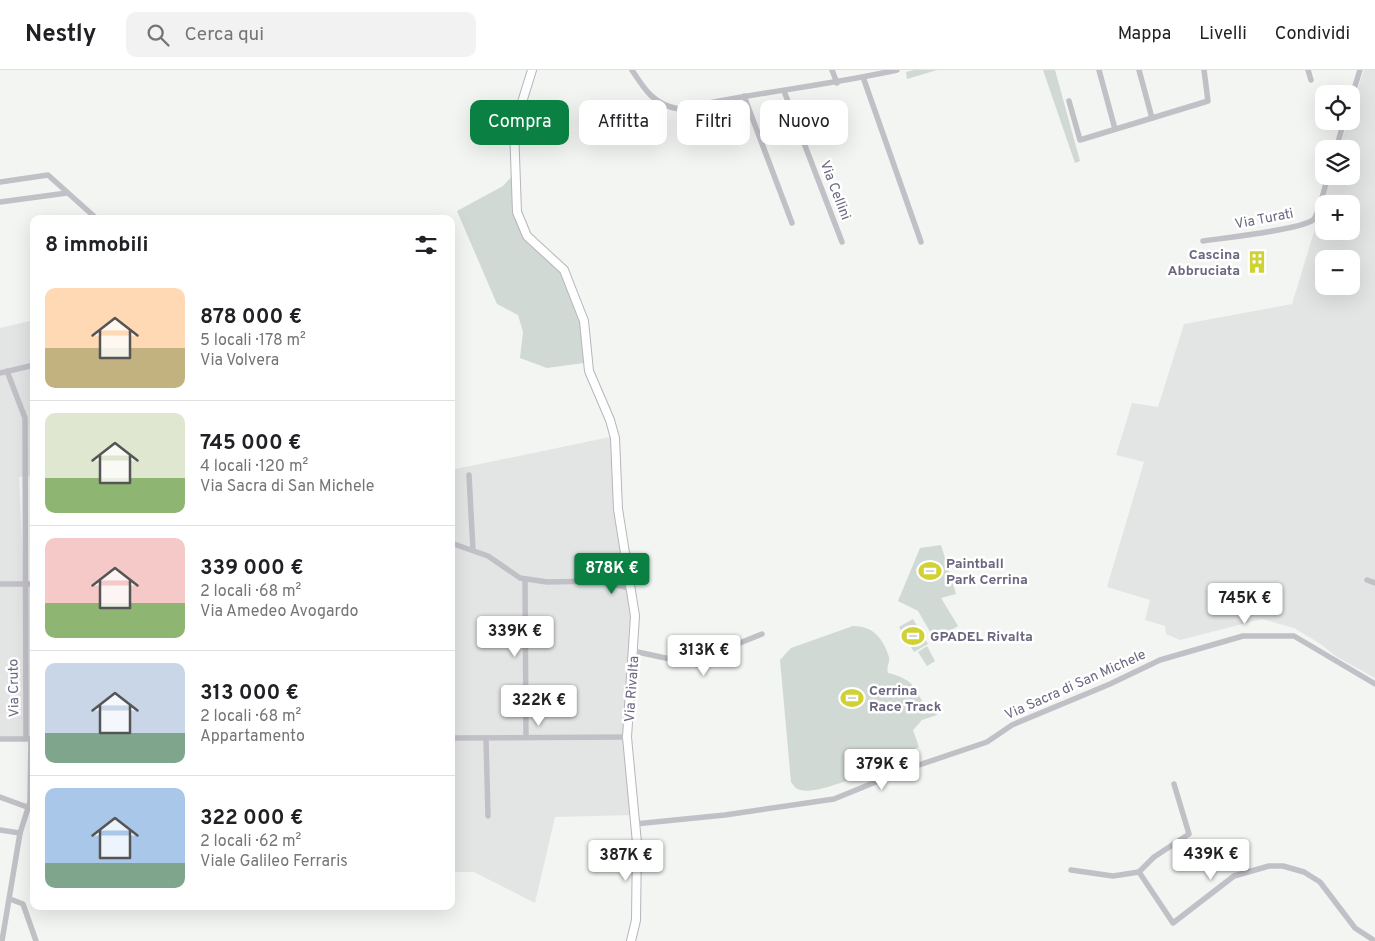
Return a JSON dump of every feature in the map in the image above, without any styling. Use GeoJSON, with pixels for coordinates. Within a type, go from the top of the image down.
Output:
{"type":"FeatureCollection","features":[{"type":"Feature","properties":{"kind":"street","name":"Via Rivalta"},"geometry":{"type":"LineString","coordinates":[[532,70],[514,128],[517,212],[527,236],[557,262],[568,278],[584,320],[589,371],[610,420],[615,438],[618,509],[635,616],[627,737],[635,824],[637,891],[636,920],[631,941]]}},
{"type":"Feature","properties":{"kind":"street"},"geometry":{"type":"LineString","coordinates":[[632,70],[647,93],[666,107],[679,109],[744,96],[836,83],[896,70]]}},
{"type":"Feature","properties":{"kind":"street"},"geometry":{"type":"LineString","coordinates":[[832,70],[836,83]]}},
{"type":"Feature","properties":{"kind":"street"},"geometry":{"type":"LineString","coordinates":[[1099,70],[1116,129]]}},
{"type":"Feature","properties":{"kind":"street"},"geometry":{"type":"LineString","coordinates":[[1139,70],[1152,118]]}},
{"type":"Feature","properties":{"kind":"street"},"geometry":{"type":"LineString","coordinates":[[1069,100],[1080,140],[1208,101],[1204,70]]}},
{"type":"Feature","properties":{"kind":"street"},"geometry":{"type":"LineString","coordinates":[[1308,70],[1310,80]]}},
{"type":"Feature","properties":{"kind":"street"},"geometry":{"type":"LineString","coordinates":[[1355,85],[1360,70]]}},
{"type":"Feature","properties":{"kind":"street"},"geometry":{"type":"LineString","coordinates":[[863,77],[921,242]]}},
{"type":"Feature","properties":{"kind":"street","name":"Via Cellini"},"geometry":{"type":"LineString","coordinates":[[784,91],[842,242]]}},
{"type":"Feature","properties":{"kind":"street"},"geometry":{"type":"LineString","coordinates":[[744,96],[792,223]]}},
{"type":"Feature","properties":{"kind":"street"},"geometry":{"type":"LineString","coordinates":[[0,182],[48,174],[92,215]]}},
{"type":"Feature","properties":{"kind":"street","name":"Via Turati"},"geometry":{"type":"LineString","coordinates":[[1203,241],[1271,230],[1310,221],[1316,216],[1325,185]]}},
{"type":"Feature","properties":{"kind":"street"},"geometry":{"type":"LineString","coordinates":[[0,202],[67,193]]}},
{"type":"Feature","properties":{"kind":"street"},"geometry":{"type":"LineString","coordinates":[[0,373],[30,366]]}},
{"type":"Feature","properties":{"kind":"street","name":"Via Cruto"},"geometry":{"type":"LineString","coordinates":[[7,371],[24,418],[24,584],[30,738]]}},
{"type":"Feature","properties":{"kind":"street"},"geometry":{"type":"LineString","coordinates":[[468,475],[473,550]]}},
{"type":"Feature","properties":{"kind":"street"},"geometry":{"type":"LineString","coordinates":[[455,544],[488,556],[516,577],[525,579],[547,582],[598,581],[628,577]]}},
{"type":"Feature","properties":{"kind":"street"},"geometry":{"type":"LineString","coordinates":[[525,579],[526,737]]}},
{"type":"Feature","properties":{"kind":"street"},"geometry":{"type":"LineString","coordinates":[[1366,580],[1375,583]]}},
{"type":"Feature","properties":{"kind":"street"},"geometry":{"type":"LineString","coordinates":[[598,581],[630,588]]}},
{"type":"Feature","properties":{"kind":"street"},"geometry":{"type":"LineString","coordinates":[[0,584],[30,584]]}},
{"type":"Feature","properties":{"kind":"street"},"geometry":{"type":"LineString","coordinates":[[633,651],[707,667],[715,653],[762,634]]}},
{"type":"Feature","properties":{"kind":"street","name":"Via Sacra di San Michele"},"geometry":{"type":"LineString","coordinates":[[635,824],[725,815],[834,799],[910,768],[987,742],[1012,725],[1110,684],[1160,660],[1243,636],[1294,636],[1375,684]]}},
{"type":"Feature","properties":{"kind":"street"},"geometry":{"type":"LineString","coordinates":[[455,738],[627,737]]}},
{"type":"Feature","properties":{"kind":"street"},"geometry":{"type":"LineString","coordinates":[[0,739],[30,738]]}},
{"type":"Feature","properties":{"kind":"street"},"geometry":{"type":"LineString","coordinates":[[486,739],[488,816]]}},
{"type":"Feature","properties":{"kind":"street"},"geometry":{"type":"LineString","coordinates":[[1071,870],[1113,876],[1139,872],[1154,857],[1189,834],[1174,784]]}},
{"type":"Feature","properties":{"kind":"street"},"geometry":{"type":"LineString","coordinates":[[0,797],[27,807]]}},
{"type":"Feature","properties":{"kind":"street","name":"Via Cruto"},"geometry":{"type":"LineString","coordinates":[[2,938],[20,833],[30,802]]}},
{"type":"Feature","properties":{"kind":"street"},"geometry":{"type":"LineString","coordinates":[[0,830],[20,833]]}},
{"type":"Feature","properties":{"kind":"street"},"geometry":{"type":"LineString","coordinates":[[1139,872],[1173,923],[1234,876],[1269,866],[1296,869],[1320,882],[1355,928],[1375,941]]}},
{"type":"Feature","properties":{"kind":"street"},"geometry":{"type":"LineString","coordinates":[[10,899],[24,904],[36,941]]}},
{"type":"Feature","properties":{"kind":"shaded area"},"geometry":{"type":"Polygon","coordinates":[[[937,70],[907,79],[906,72],[937,70]]]}},
{"type":"Feature","properties":{"kind":"shaded area"},"geometry":{"type":"Polygon","coordinates":[[[1043,70],[1055,70],[1080,161],[1075,163],[1043,70]]]}},
{"type":"Feature","properties":{"kind":"shaded area"},"geometry":{"type":"Polygon","coordinates":[[[1364,70],[1375,70],[1375,678],[1337,657],[1319,643],[1294,628],[1262,619],[1180,640],[1166,634],[1165,626],[1145,620],[1150,600],[1107,587],[1144,462],[1116,455],[1132,403],[1158,407],[1184,324],[1292,304],[1315,229],[1315,240],[1360,240],[1360,195],[1325,195],[1328,185],[1360,185],[1360,140],[1342,140],[1345,130],[1360,130],[1359,85],[1364,70]]]}},
{"type":"Feature","properties":{"kind":"shaded area"},"geometry":{"type":"Polygon","coordinates":[[[514,174],[515,218],[522,235],[559,267],[580,314],[585,340],[584,363],[547,368],[520,358],[523,332],[518,315],[497,304],[457,211],[503,186],[514,174]]]}},
{"type":"Feature","properties":{"kind":"shaded area"},"geometry":{"type":"Polygon","coordinates":[[[30,321],[30,476],[19,477],[24,583],[30,584],[30,740],[0,740],[0,328],[30,321]]]}},
{"type":"Feature","properties":{"kind":"shaded area"},"geometry":{"type":"Polygon","coordinates":[[[610,437],[635,633],[627,737],[633,815],[555,817],[535,903],[474,872],[455,872],[455,469],[610,437]]]}},
{"type":"Feature","properties":{"kind":"shaded area","name":"Paintball Park Cerrina"},"geometry":{"type":"Polygon","coordinates":[[[941,545],[956,594],[941,598],[958,626],[935,640],[918,611],[898,601],[920,548],[941,545]]]}},
{"type":"Feature","properties":{"kind":"shaded area","name":"GPADEL Rivalta"},"geometry":{"type":"Polygon","coordinates":[[[913,619],[928,644],[914,652],[899,627],[913,619]]]}},
{"type":"Feature","properties":{"kind":"shaded area","name":"Cerrina Race Track"},"geometry":{"type":"Polygon","coordinates":[[[853,626],[866,628],[876,634],[884,644],[889,657],[888,673],[904,678],[909,682],[917,691],[927,711],[935,709],[937,715],[922,720],[913,730],[919,747],[838,784],[806,791],[796,788],[791,782],[780,660],[791,648],[853,626]]]}},
{"type":"Feature","properties":{"kind":"shaded area"},"geometry":{"type":"Polygon","coordinates":[[[927,646],[935,661],[927,666],[918,652],[927,646]]]}},
{"type":"Feature","properties":{"kind":"place","name":"Cascina Abbruciata"},"geometry":{"type":"Point","coordinates":[1257,262]}},
{"type":"Feature","properties":{"kind":"place","name":"Paintball Park Cerrina"},"geometry":{"type":"Point","coordinates":[930,571]}},
{"type":"Feature","properties":{"kind":"place","name":"GPADEL Rivalta"},"geometry":{"type":"Point","coordinates":[913,636]}},
{"type":"Feature","properties":{"kind":"place","name":"Cerrina Race Track"},"geometry":{"type":"Point","coordinates":[852,698]}}]}
